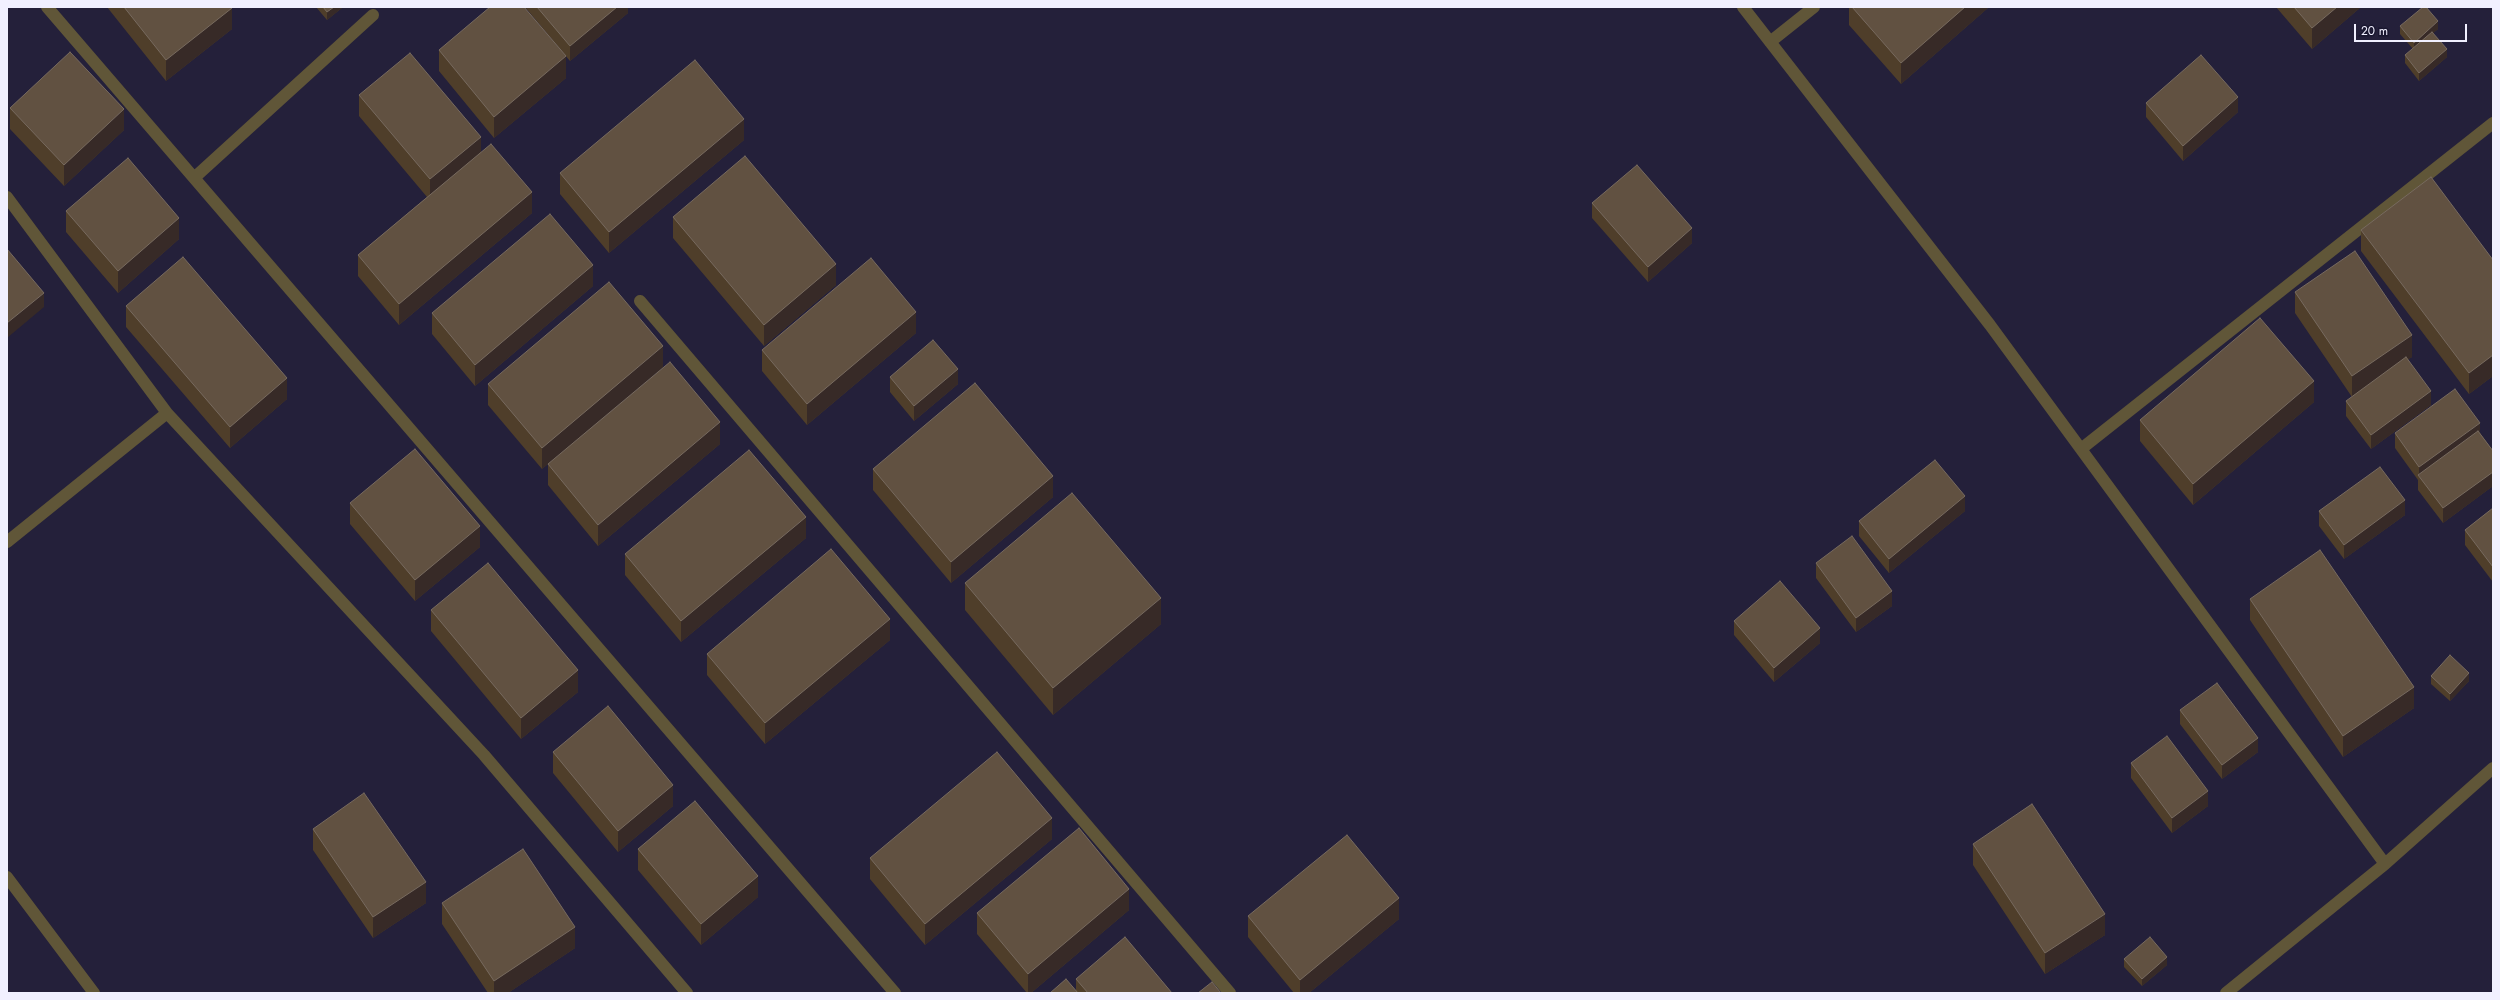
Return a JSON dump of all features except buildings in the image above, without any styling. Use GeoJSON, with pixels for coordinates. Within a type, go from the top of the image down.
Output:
{"type":"FeatureCollection","features":[{"type":"Feature","properties":{"kind":"street"},"geometry":{"type":"LineString","coordinates":[[47,7],[895,993]]}},
{"type":"Feature","properties":{"kind":"street"},"geometry":{"type":"LineString","coordinates":[[1743,7],[1990,325],[2384,864]]}},
{"type":"Feature","properties":{"kind":"street"},"geometry":{"type":"LineString","coordinates":[[1770,42],[1814,7]]}},
{"type":"Feature","properties":{"kind":"street"},"geometry":{"type":"LineString","coordinates":[[194,178],[373,15]]}},
{"type":"Feature","properties":{"kind":"street"},"geometry":{"type":"LineString","coordinates":[[2081,449],[2493,123]]}},
{"type":"Feature","properties":{"kind":"street"},"geometry":{"type":"LineString","coordinates":[[7,197],[167,413],[484,755],[687,993]]}},
{"type":"Feature","properties":{"kind":"street"},"geometry":{"type":"LineString","coordinates":[[640,301],[1230,993]]}},
{"type":"Feature","properties":{"kind":"street"},"geometry":{"type":"LineString","coordinates":[[7,542],[167,413]]}},
{"type":"Feature","properties":{"kind":"street"},"geometry":{"type":"LineString","coordinates":[[2226,993],[2384,864],[2493,768]]}},
{"type":"Feature","properties":{"kind":"street"},"geometry":{"type":"LineString","coordinates":[[7,877],[94,993]]}}]}
